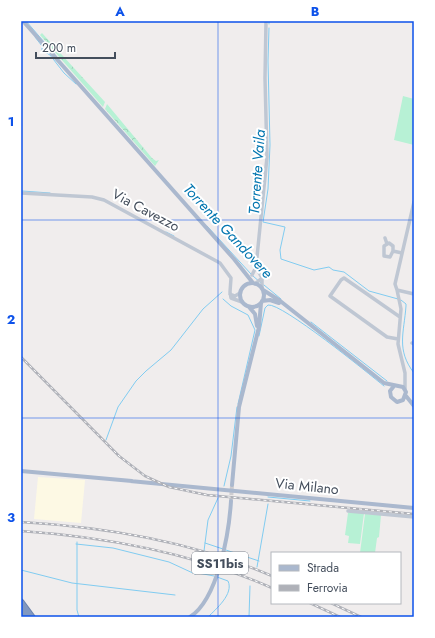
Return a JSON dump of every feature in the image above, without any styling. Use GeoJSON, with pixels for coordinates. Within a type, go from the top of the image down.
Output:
{"type":"FeatureCollection","features":[{"type":"Feature","properties":{"kind":"highway"},"geometry":{"type":"LineString","coordinates":[[21,602],[32,617]]}},
{"type":"Feature","properties":{"kind":"highway"},"geometry":{"type":"LineString","coordinates":[[21,609],[26,617]]}},
{"type":"Feature","properties":{"kind":"main road"},"geometry":{"type":"LineString","coordinates":[[23,21],[255,283],[384,383],[392,399],[413,405]]}},
{"type":"Feature","properties":{"kind":"main road"},"geometry":{"type":"LineString","coordinates":[[242,269],[246,279],[246,285],[240,293],[242,302],[255,314],[257,333]]}},
{"type":"Feature","properties":{"kind":"main road"},"geometry":{"type":"LineString","coordinates":[[246,285],[255,283]]}},
{"type":"Feature","properties":{"kind":"main road"},"geometry":{"type":"LineString","coordinates":[[232,485],[240,407],[257,333],[262,302],[262,288]]}},
{"type":"Feature","properties":{"kind":"main road"},"geometry":{"type":"LineString","coordinates":[[249,307],[254,307],[262,302],[270,300],[285,305]]}},
{"type":"Feature","properties":{"kind":"main road"},"geometry":{"type":"LineString","coordinates":[[384,383],[405,390],[406,396],[413,405]]}},
{"type":"Feature","properties":{"kind":"main road"},"geometry":{"type":"LineString","coordinates":[[390,394],[396,386]]}},
{"type":"Feature","properties":{"kind":"main road"},"geometry":{"type":"LineString","coordinates":[[400,402],[406,396]]}},
{"type":"Feature","properties":{"kind":"main road","name":"Via Milano"},"geometry":{"type":"LineString","coordinates":[[21,471],[414,508]]}},
{"type":"Feature","properties":{"kind":"main road","name":"SS11bis"},"geometry":{"type":"LineString","coordinates":[[190,617],[203,606],[212,590],[226,540],[231,501]]}},
{"type":"Feature","properties":{"kind":"street"},"geometry":{"type":"LineString","coordinates":[[252,274],[256,267],[267,157],[265,72],[266,21]]}},
{"type":"Feature","properties":{"kind":"street","name":"Via Cavezzo"},"geometry":{"type":"LineString","coordinates":[[21,193],[92,197],[104,200],[220,263],[231,278],[230,294]]}},
{"type":"Feature","properties":{"kind":"street"},"geometry":{"type":"LineString","coordinates":[[405,390],[405,379],[398,339],[401,306],[395,284],[414,202]]}},
{"type":"Feature","properties":{"kind":"street"},"geometry":{"type":"LineString","coordinates":[[385,238],[387,244],[384,249],[384,256],[390,257],[393,251],[392,245],[387,244]]}},
{"type":"Feature","properties":{"kind":"street"},"geometry":{"type":"LineString","coordinates":[[393,251],[402,253]]}},
{"type":"Feature","properties":{"kind":"street"},"geometry":{"type":"LineString","coordinates":[[256,267],[262,278],[262,288]]}},
{"type":"Feature","properties":{"kind":"street"},"geometry":{"type":"LineString","coordinates":[[255,283],[262,278]]}},
{"type":"Feature","properties":{"kind":"street"},"geometry":{"type":"LineString","coordinates":[[398,339],[387,337],[330,296],[344,278],[400,317]]}},
{"type":"Feature","properties":{"kind":"street"},"geometry":{"type":"LineString","coordinates":[[397,292],[414,294]]}},
{"type":"Feature","properties":{"kind":"street"},"geometry":{"type":"LineString","coordinates":[[230,294],[235,296],[240,293]]}},
{"type":"Feature","properties":{"kind":"street"},"geometry":{"type":"LineString","coordinates":[[230,294],[233,300],[242,302]]}},
{"type":"Feature","properties":{"kind":"street"},"geometry":{"type":"LineString","coordinates":[[396,386],[405,379]]}},
{"type":"Feature","properties":{"kind":"street"},"geometry":{"type":"LineString","coordinates":[[348,511],[414,517]]}},
{"type":"Feature","properties":{"kind":"shaded area"},"geometry":{"type":"Polygon","coordinates":[[[38,477],[85,480],[81,523],[34,519],[38,477]]]}},
{"type":"Feature","properties":{"kind":"green space"},"geometry":{"type":"Polygon","coordinates":[[[42,33],[105,102],[103,107],[40,35],[42,33]]]}},
{"type":"Feature","properties":{"kind":"green space"},"geometry":{"type":"Polygon","coordinates":[[[403,96],[414,99],[414,145],[394,140],[403,96]]]}},
{"type":"Feature","properties":{"kind":"green space"},"geometry":{"type":"Polygon","coordinates":[[[107,104],[152,158],[156,161],[159,160],[155,166],[105,109],[107,104]]]}},
{"type":"Feature","properties":{"kind":"green space"},"geometry":{"type":"Polygon","coordinates":[[[348,513],[364,513],[360,544],[348,543],[349,536],[345,535],[348,513]]]}},
{"type":"Feature","properties":{"kind":"green space"},"geometry":{"type":"Polygon","coordinates":[[[365,514],[381,515],[379,537],[377,538],[375,552],[360,552],[365,514]]]}},
{"type":"Feature","properties":{"kind":"waterway","name":"Torrente Gandovere"},"geometry":{"type":"LineString","coordinates":[[26,21],[57,57]]}},
{"type":"Feature","properties":{"kind":"waterway","name":"Torrente Vaila"},"geometry":{"type":"LineString","coordinates":[[269,28],[268,61],[270,145],[268,189],[263,222],[285,227],[280,250],[281,259],[314,270],[329,267],[333,270],[344,272],[369,291],[398,299]]}},
{"type":"Feature","properties":{"kind":"waterway"},"geometry":{"type":"LineString","coordinates":[[35,37],[42,46],[42,50]]}},
{"type":"Feature","properties":{"kind":"waterway"},"geometry":{"type":"LineString","coordinates":[[45,52],[50,55],[64,73],[76,84]]}},
{"type":"Feature","properties":{"kind":"waterway"},"geometry":{"type":"LineString","coordinates":[[22,191],[50,193]]}},
{"type":"Feature","properties":{"kind":"waterway","name":"Torrente Gandovere"},"geometry":{"type":"LineString","coordinates":[[207,226],[251,274]]}},
{"type":"Feature","properties":{"kind":"waterway"},"geometry":{"type":"LineString","coordinates":[[166,232],[174,236]]}},
{"type":"Feature","properties":{"kind":"waterway","name":"Torrente Gandovere"},"geometry":{"type":"LineString","coordinates":[[253,276],[261,283]]}},
{"type":"Feature","properties":{"kind":"waterway","name":"Torrente Gandovere"},"geometry":{"type":"LineString","coordinates":[[264,285],[281,299]]}},
{"type":"Feature","properties":{"kind":"waterway"},"geometry":{"type":"LineString","coordinates":[[106,440],[118,407],[136,381],[171,350],[203,309],[222,292]]}},
{"type":"Feature","properties":{"kind":"waterway"},"geometry":{"type":"LineString","coordinates":[[223,299],[231,306],[248,315],[255,330],[238,404]]}},
{"type":"Feature","properties":{"kind":"waterway","name":"Torrente Vaila"},"geometry":{"type":"LineString","coordinates":[[401,300],[406,304],[402,341],[403,349],[408,365],[414,373]]}},
{"type":"Feature","properties":{"kind":"waterway"},"geometry":{"type":"LineString","coordinates":[[259,336],[265,308],[268,305],[276,307],[307,326],[384,386]]}},
{"type":"Feature","properties":{"kind":"waterway","name":"Torrente Gandovere"},"geometry":{"type":"LineString","coordinates":[[311,322],[387,381]]}},
{"type":"Feature","properties":{"kind":"waterway"},"geometry":{"type":"LineString","coordinates":[[224,486],[231,456],[237,407]]}},
{"type":"Feature","properties":{"kind":"waterway"},"geometry":{"type":"LineString","coordinates":[[268,497],[310,501]]}},
{"type":"Feature","properties":{"kind":"waterway"},"geometry":{"type":"LineString","coordinates":[[204,551],[208,520],[218,498]]}},
{"type":"Feature","properties":{"kind":"waterway"},"geometry":{"type":"LineString","coordinates":[[257,567],[268,504]]}},
{"type":"Feature","properties":{"kind":"waterway"},"geometry":{"type":"LineString","coordinates":[[77,542],[77,610],[79,617]]}},
{"type":"Feature","properties":{"kind":"waterway"},"geometry":{"type":"LineString","coordinates":[[205,543],[223,549]]}},
{"type":"Feature","properties":{"kind":"waterway"},"geometry":{"type":"LineString","coordinates":[[76,544],[113,548],[169,562],[195,574],[198,573],[214,576]]}},
{"type":"Feature","properties":{"kind":"waterway"},"geometry":{"type":"LineString","coordinates":[[226,550],[259,561]]}},
{"type":"Feature","properties":{"kind":"waterway"},"geometry":{"type":"LineString","coordinates":[[21,570],[72,583],[175,595]]}},
{"type":"Feature","properties":{"kind":"waterway"},"geometry":{"type":"LineString","coordinates":[[208,617],[219,606],[229,591],[228,581],[217,577]]}},
{"type":"Feature","properties":{"kind":"waterway"},"geometry":{"type":"LineString","coordinates":[[249,617],[250,586]]}},
{"type":"Feature","properties":{"kind":"tunnel"},"geometry":{"type":"LineString","coordinates":[[231,501],[232,485]]}},
{"type":"Feature","properties":{"kind":"railway"},"geometry":{"type":"LineString","coordinates":[[21,357],[119,456],[145,476],[169,487],[207,495],[414,514]]}},
{"type":"Feature","properties":{"kind":"railway"},"geometry":{"type":"LineString","coordinates":[[21,522],[53,524],[117,532],[149,538],[212,554],[271,576]]}},
{"type":"Feature","properties":{"kind":"railway"},"geometry":{"type":"LineString","coordinates":[[21,531],[117,542],[181,556],[212,565],[271,588]]}},
{"type":"Feature","properties":{"kind":"railway"},"geometry":{"type":"LineString","coordinates":[[312,604],[340,617]]}},
{"type":"Feature","properties":{"kind":"railway"},"geometry":{"type":"LineString","coordinates":[[333,604],[361,617]]}}]}
